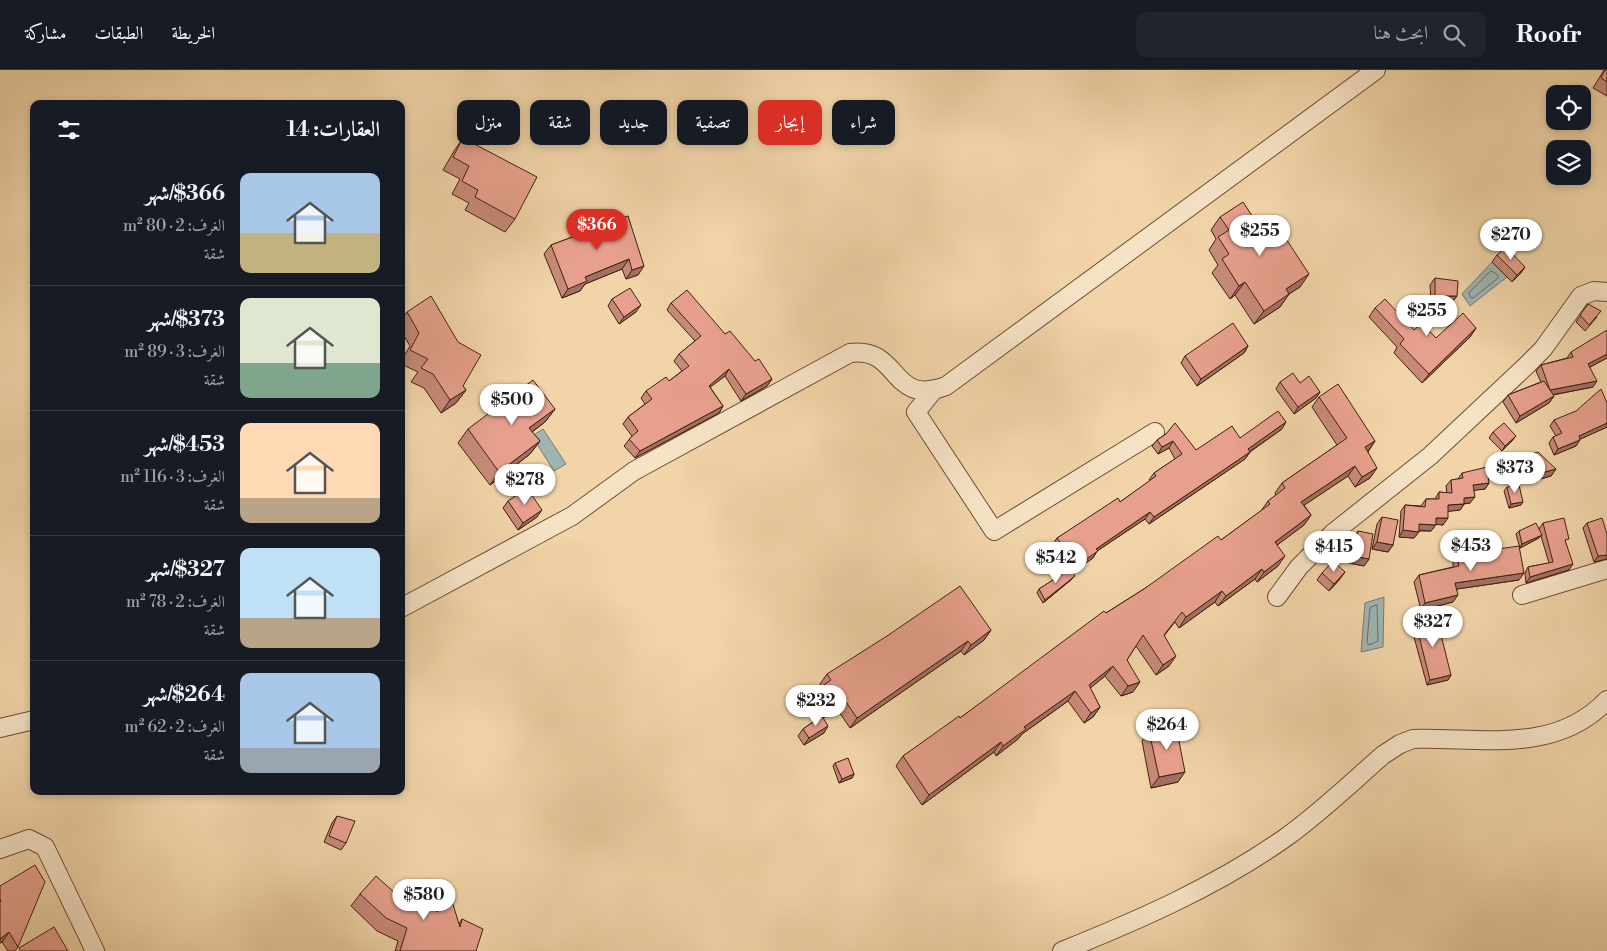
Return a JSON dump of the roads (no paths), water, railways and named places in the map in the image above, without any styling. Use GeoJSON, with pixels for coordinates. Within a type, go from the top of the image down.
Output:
{"type":"FeatureCollection","features":[{"type":"Feature","properties":{"kind":"street"},"geometry":{"type":"LineString","coordinates":[[405,606],[572,516],[634,471],[850,353],[864,351],[874,355],[884,362],[900,380],[916,391],[932,391],[946,386],[1376,70]]}},
{"type":"Feature","properties":{"kind":"street"},"geometry":{"type":"LineString","coordinates":[[1277,597],[1299,568],[1333,533],[1430,456],[1514,378],[1543,349],[1580,296],[1594,291],[1607,292]]}},
{"type":"Feature","properties":{"kind":"street"},"geometry":{"type":"LineString","coordinates":[[932,391],[916,412],[994,531],[1155,432]]}},
{"type":"Feature","properties":{"kind":"street"},"geometry":{"type":"LineString","coordinates":[[1522,595],[1607,569]]}},
{"type":"Feature","properties":{"kind":"street"},"geometry":{"type":"LineString","coordinates":[[1062,951],[1156,911],[1245,864],[1286,837],[1383,754],[1400,744],[1413,739],[1520,740],[1545,737],[1558,733],[1592,713],[1607,700]]}},
{"type":"Feature","properties":{"kind":"street"},"geometry":{"type":"LineString","coordinates":[[0,728],[30,721]]}},
{"type":"Feature","properties":{"kind":"street"},"geometry":{"type":"LineString","coordinates":[[0,849],[29,839],[45,847],[95,951]]}},
{"type":"Feature","properties":{"kind":"water"},"geometry":{"type":"Polygon","coordinates":[[[1492,262],[1507,277],[1470,306],[1462,294],[1492,262]]]}},
{"type":"Feature","properties":{"kind":"water"},"geometry":{"type":"Polygon","coordinates":[[[543,429],[566,464],[554,471],[532,436],[543,429]]]}},
{"type":"Feature","properties":{"kind":"water"},"geometry":{"type":"Polygon","coordinates":[[[1384,597],[1383,647],[1361,652],[1365,603],[1384,597]]]}}]}
